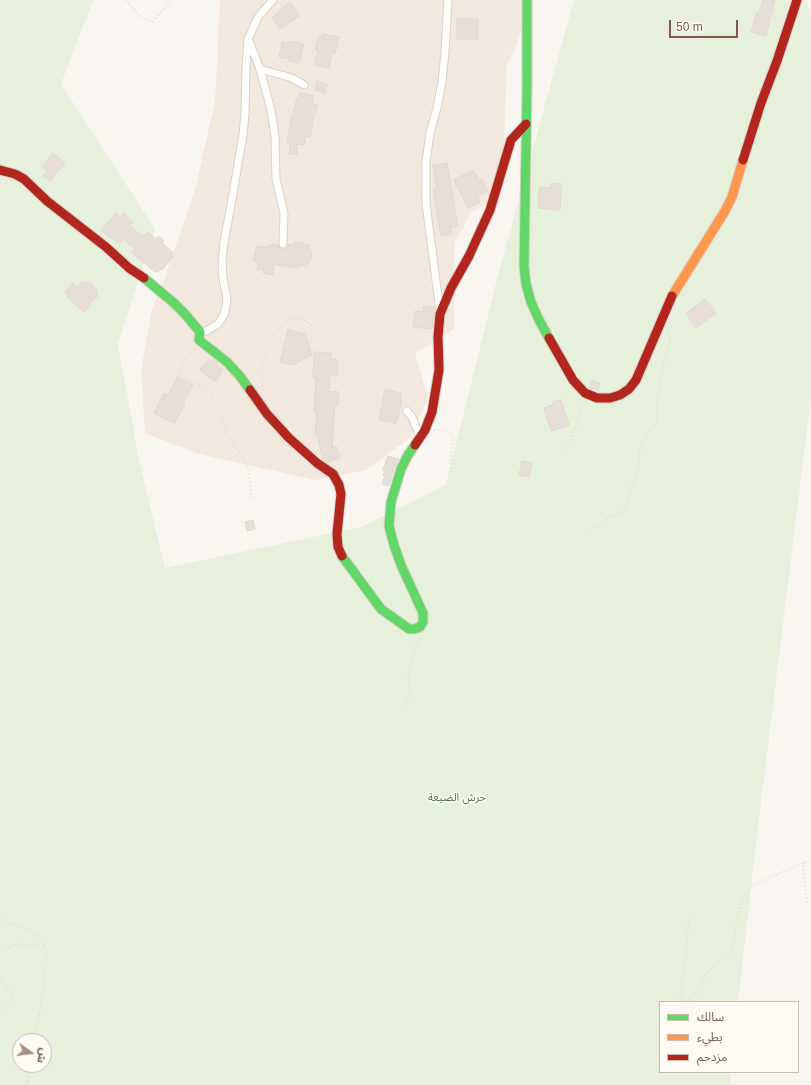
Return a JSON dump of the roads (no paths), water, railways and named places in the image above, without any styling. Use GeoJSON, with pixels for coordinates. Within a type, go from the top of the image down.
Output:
{"type":"FeatureCollection","features":[{"type":"Feature","properties":{"kind":"street"},"geometry":{"type":"LineString","coordinates":[[200,336],[218,324],[224,315],[226,306],[227,299],[222,262],[224,242],[243,135],[248,39],[258,17],[273,0]]}},
{"type":"Feature","properties":{"kind":"street"},"geometry":{"type":"LineString","coordinates":[[0,170],[15,174],[24,179],[47,201],[106,247],[129,268],[163,293],[185,314],[200,336],[239,375],[267,414],[289,438],[317,463],[333,474],[339,485],[341,494],[338,547],[342,556],[381,609],[409,628],[414,629],[420,627],[423,622],[423,613],[401,565],[389,526],[389,514],[401,469],[408,455],[422,434],[432,412],[439,370],[438,337],[440,314],[426,204],[426,162],[430,134],[438,108],[442,82],[446,52],[448,0]]}},
{"type":"Feature","properties":{"kind":"street"},"geometry":{"type":"LineString","coordinates":[[527,0],[528,88],[524,266],[526,284],[531,302],[539,320],[573,380],[585,393],[597,398],[610,398],[620,395],[629,389],[636,380],[669,301],[725,211],[732,197],[761,103],[777,61],[797,0]]}},
{"type":"Feature","properties":{"kind":"street"},"geometry":{"type":"LineString","coordinates":[[248,39],[260,69],[271,110],[275,137],[276,179],[284,214],[282,244]]}},
{"type":"Feature","properties":{"kind":"street"},"geometry":{"type":"LineString","coordinates":[[260,69],[292,78],[304,85]]}},
{"type":"Feature","properties":{"kind":"street"},"geometry":{"type":"LineString","coordinates":[[440,314],[451,288],[469,256],[490,210],[511,140],[526,124]]}},
{"type":"Feature","properties":{"kind":"street"},"geometry":{"type":"LineString","coordinates":[[407,411],[422,434]]}},
{"type":"Feature","properties":{"kind":"park label","name":"حرش الضيعة"},"geometry":{"type":"Point","coordinates":[457,798]}}]}
